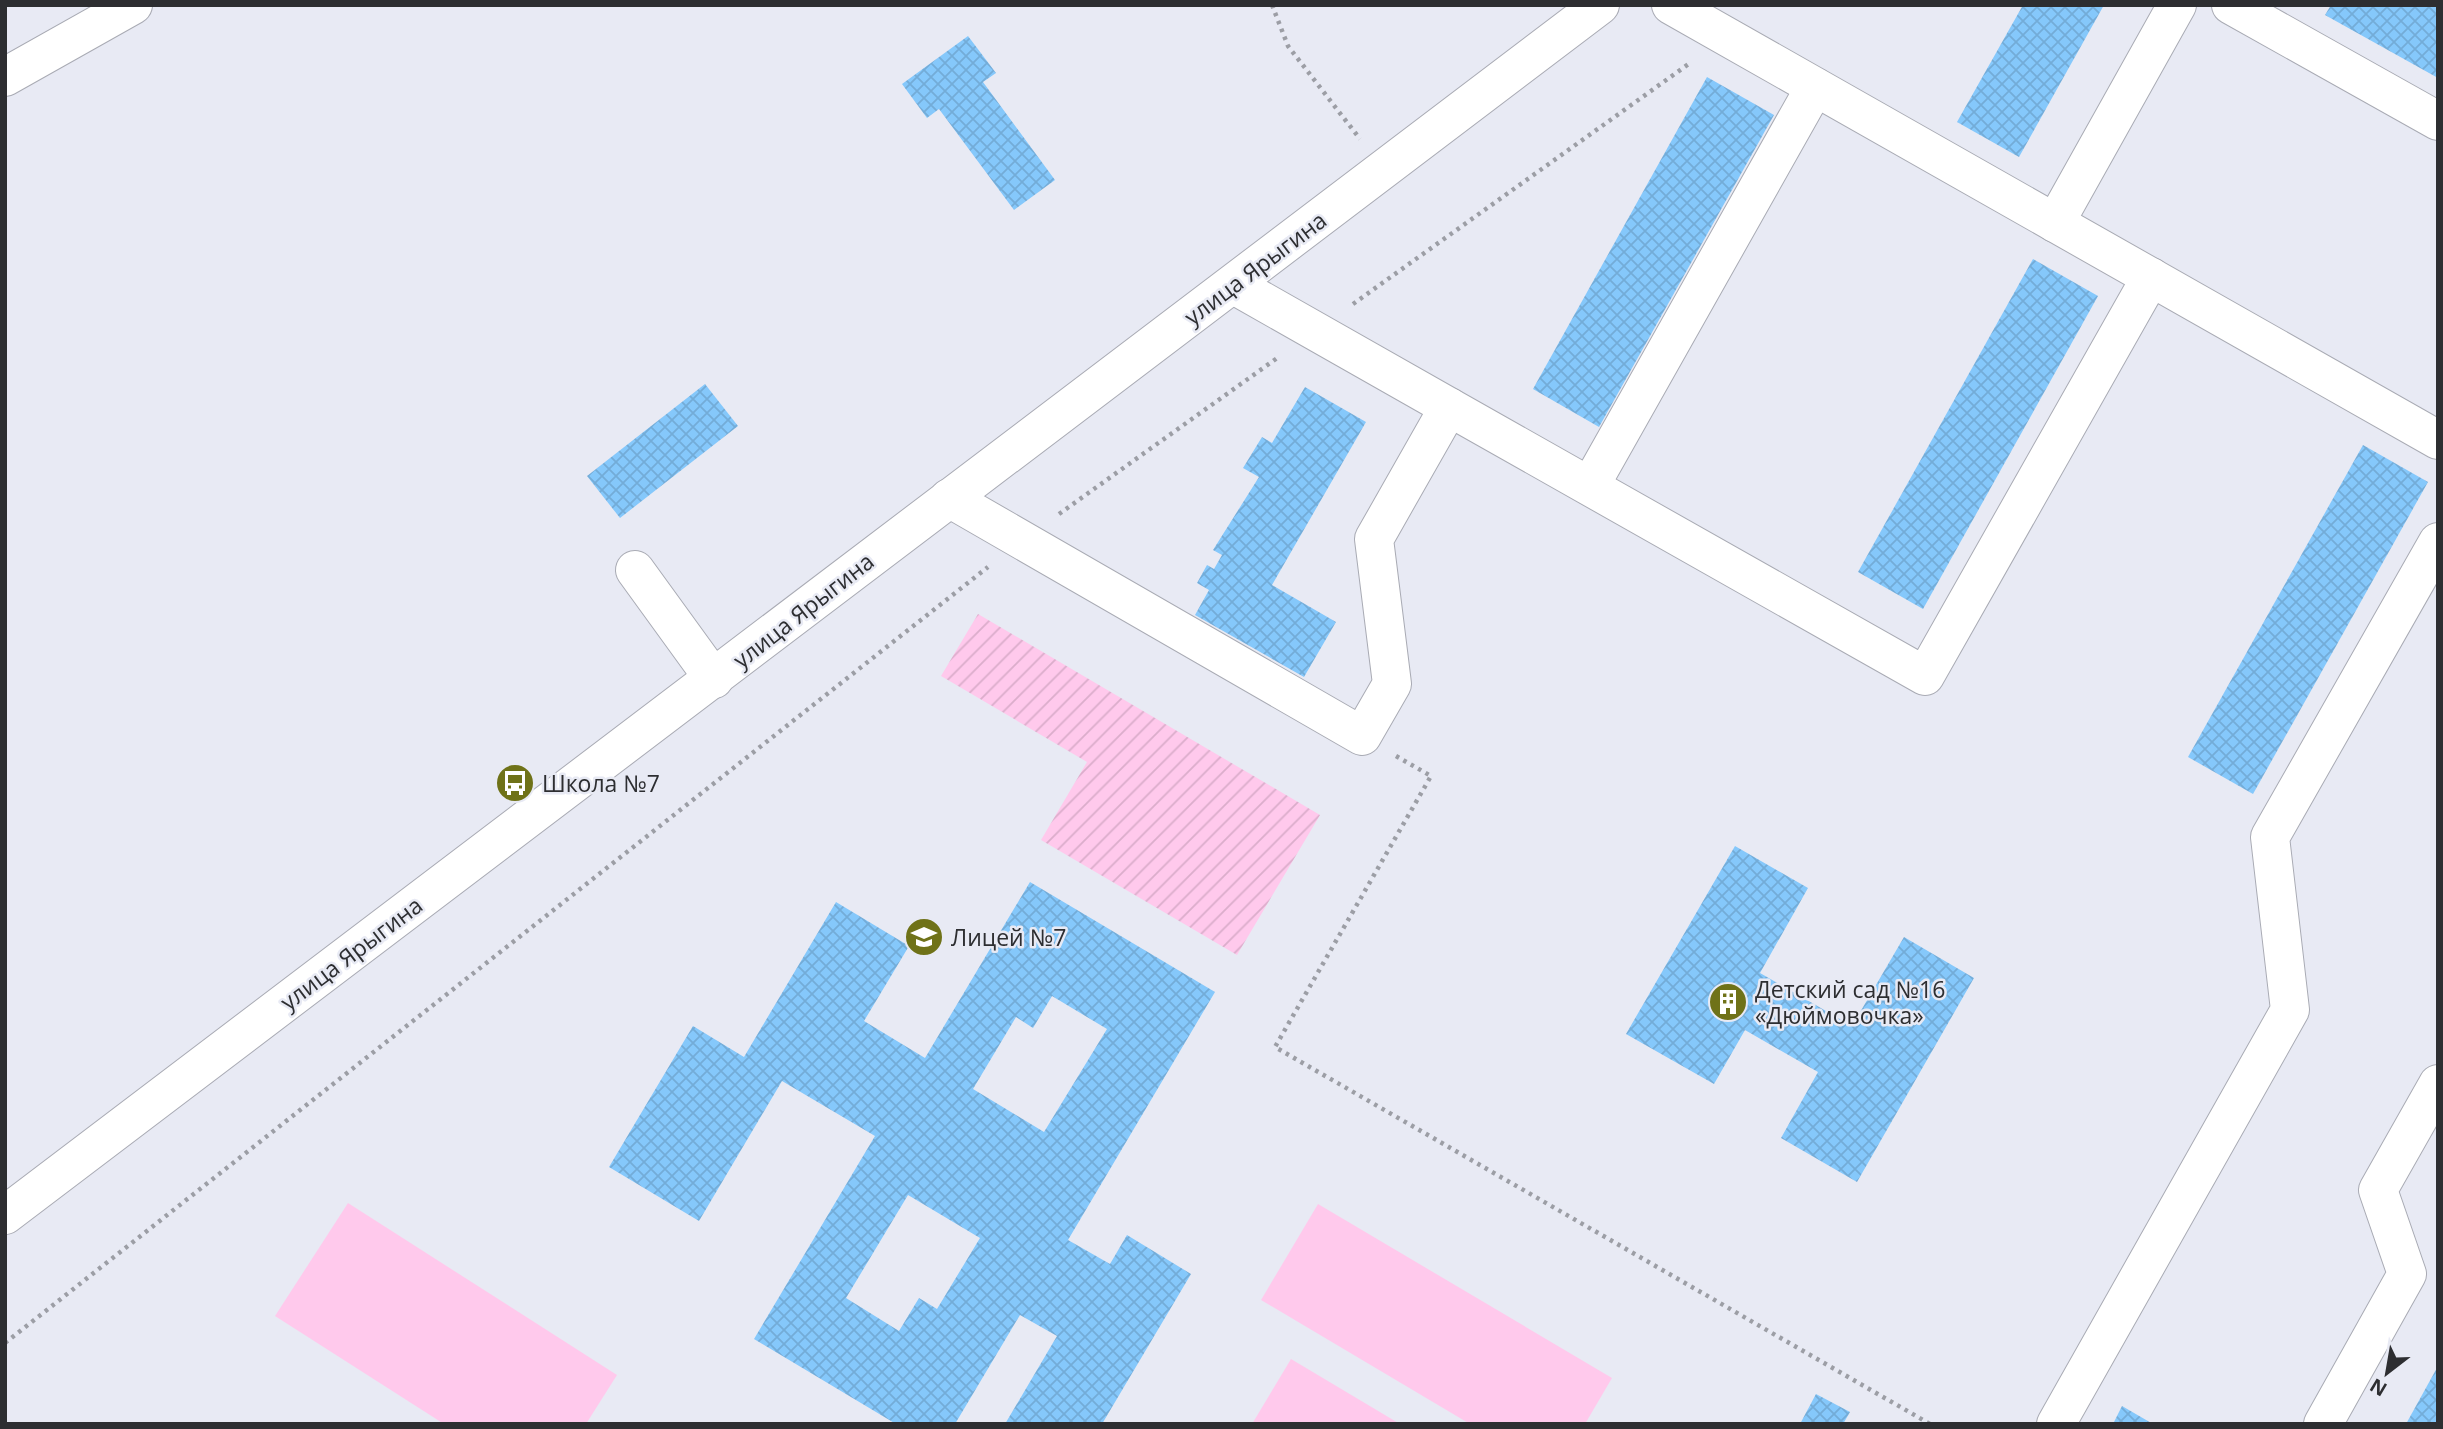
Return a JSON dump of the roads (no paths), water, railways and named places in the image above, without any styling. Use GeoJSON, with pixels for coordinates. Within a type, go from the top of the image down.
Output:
{"type":"FeatureCollection","features":[{"type":"Feature","properties":{"kind":"street"},"geometry":{"type":"LineString","coordinates":[[9,66],[132,5]]}},
{"type":"Feature","properties":{"kind":"street","name":"улица Ярыгина"},"geometry":{"type":"LineString","coordinates":[[5,1215],[1600,5]]}},
{"type":"Feature","properties":{"kind":"street"},"geometry":{"type":"LineString","coordinates":[[1671,5],[2438,439]]}},
{"type":"Feature","properties":{"kind":"street"},"geometry":{"type":"LineString","coordinates":[[2055,223],[2176,5]]}},
{"type":"Feature","properties":{"kind":"street"},"geometry":{"type":"LineString","coordinates":[[2231,5],[2438,121]]}},
{"type":"Feature","properties":{"kind":"street"},"geometry":{"type":"LineString","coordinates":[[1590,486],[1815,87]]}},
{"type":"Feature","properties":{"kind":"street"},"geometry":{"type":"LineString","coordinates":[[1234,285],[1925,676],[2151,277]]}},
{"type":"Feature","properties":{"kind":"street"},"geometry":{"type":"LineString","coordinates":[[949,498],[1362,736],[1392,684],[1374,539],[1449,407]]}},
{"type":"Feature","properties":{"kind":"street"},"geometry":{"type":"LineString","coordinates":[[2056,1424],[2290,1010],[2270,837],[2438,541]]}},
{"type":"Feature","properties":{"kind":"street"},"geometry":{"type":"LineString","coordinates":[[635,570],[714,679]]}},
{"type":"Feature","properties":{"kind":"street"},"geometry":{"type":"LineString","coordinates":[[2323,1424],[2407,1274],[2378,1190],[2438,1084]]}},
{"type":"Feature","properties":{"kind":"place","name":"Школа №7"},"geometry":{"type":"Point","coordinates":[515,783]}},
{"type":"Feature","properties":{"kind":"place","name":"Лицей №7"},"geometry":{"type":"Point","coordinates":[924,937]}},
{"type":"Feature","properties":{"kind":"place","name":"Детский сад №16 «Дюймовочка»"},"geometry":{"type":"Point","coordinates":[1728,1002]}}]}
